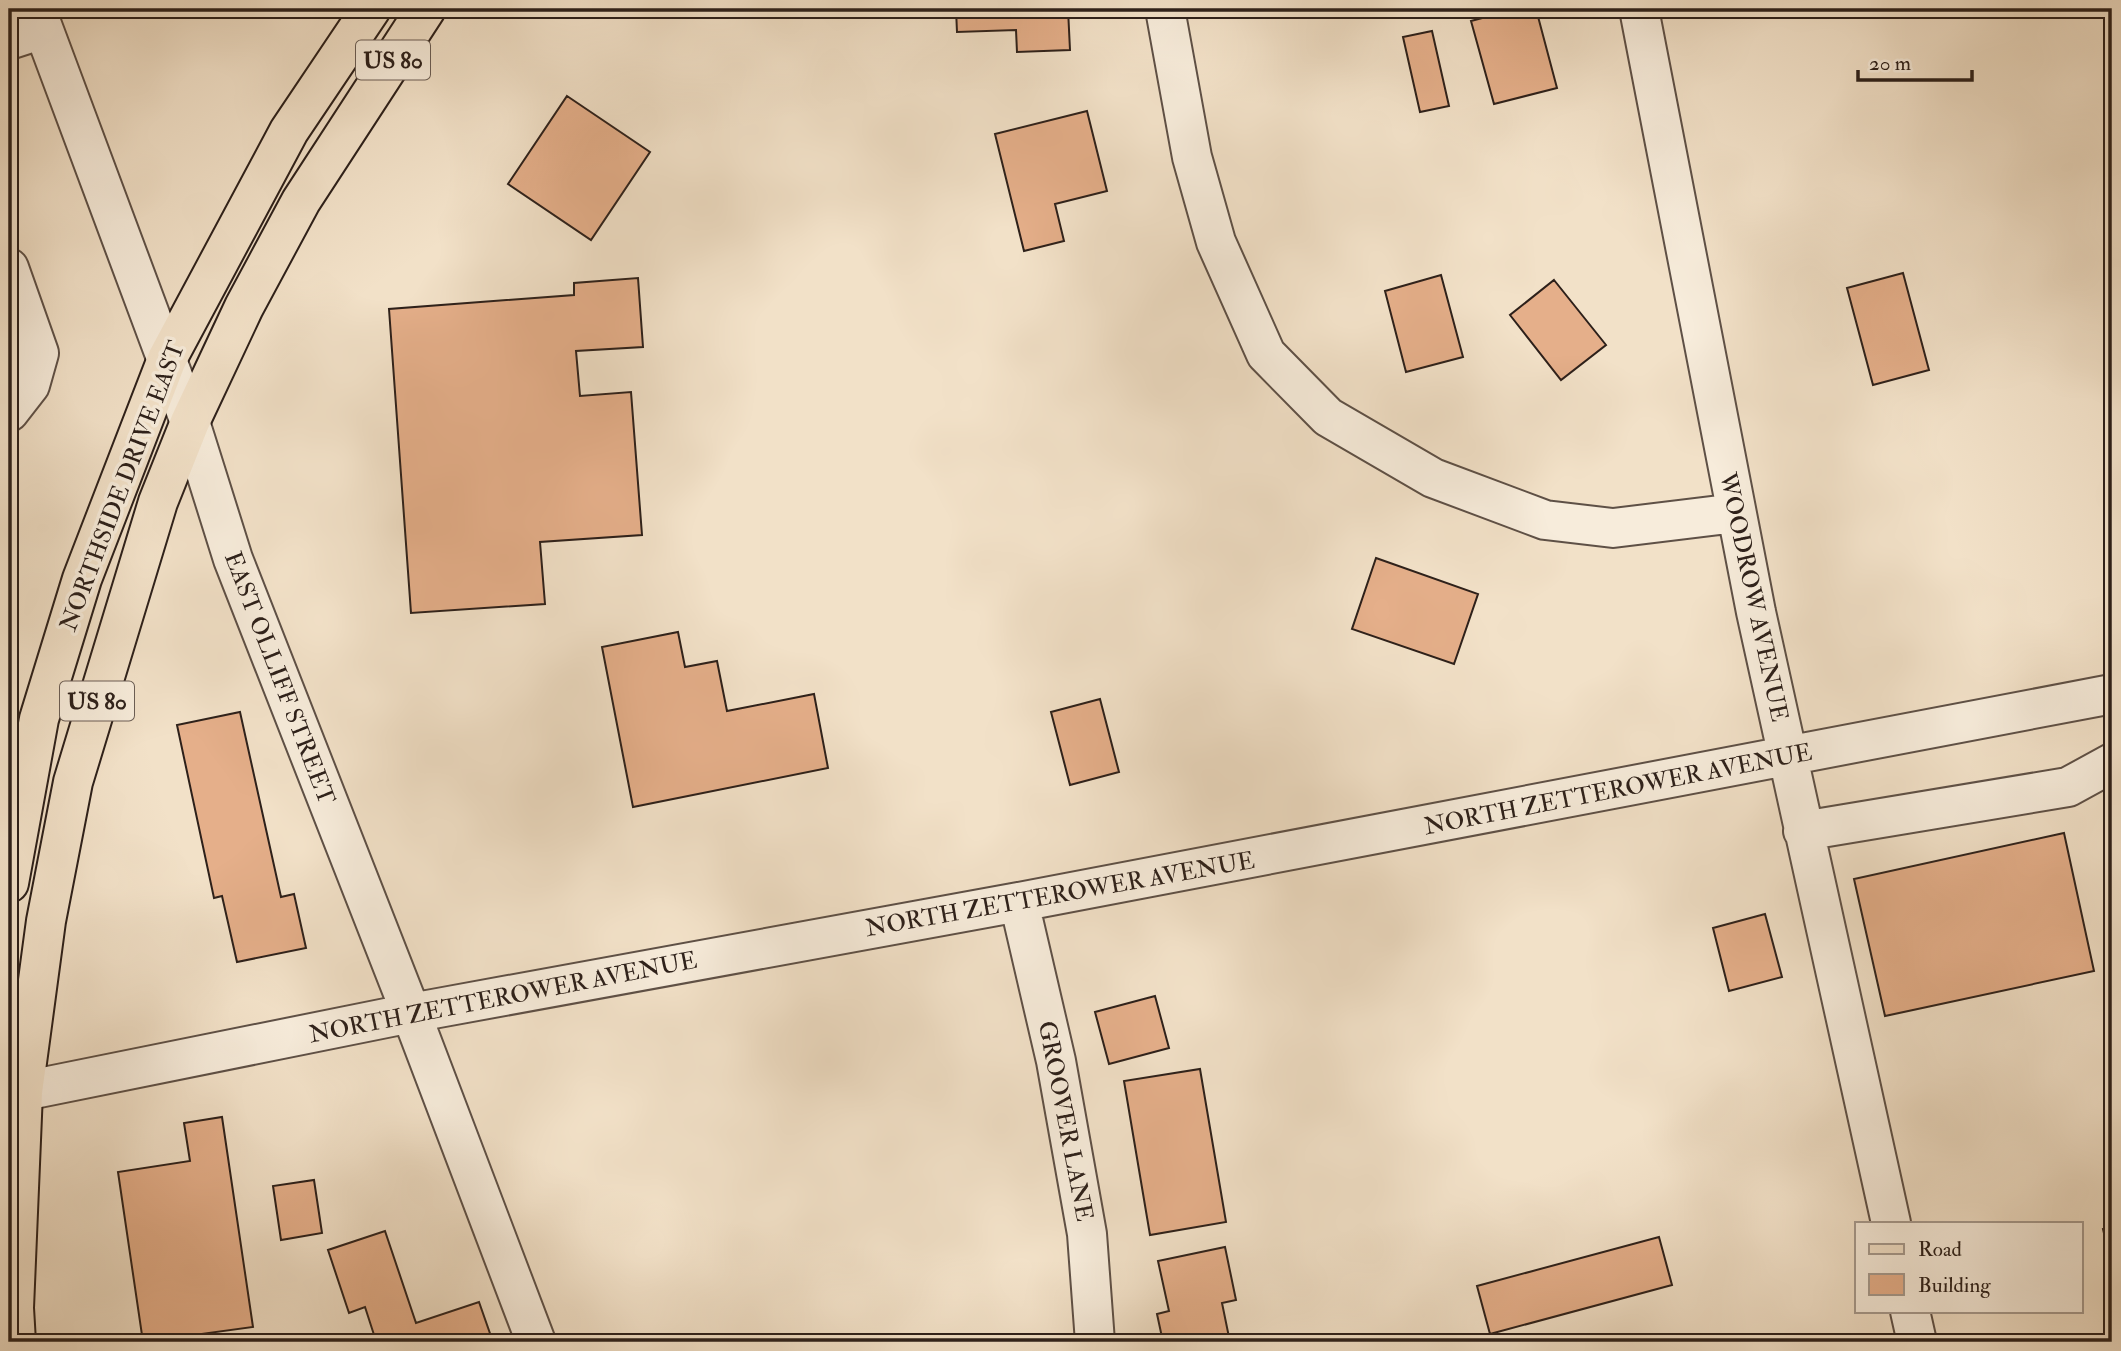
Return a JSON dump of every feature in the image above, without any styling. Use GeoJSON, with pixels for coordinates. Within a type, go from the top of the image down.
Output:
{"type":"FeatureCollection","features":[{"type":"Feature","properties":{"kind":"main road","name":"NORTHSIDE DRIVE EAST"},"geometry":{"type":"LineString","coordinates":[[9,883],[39,719],[82,579],[167,359],[289,131],[371,9]]}},
{"type":"Feature","properties":{"kind":"main road","name":"NORTHSIDE DRIVE EAST"},"geometry":{"type":"LineString","coordinates":[[16,1342],[16,1093],[73,782],[158,502],[190,422],[244,307],[301,201],[426,9]]}},
{"type":"Feature","properties":{"kind":"street"},"geometry":{"type":"LineString","coordinates":[[1164,9],[1192,157],[1216,242],[1266,354],[1328,417],[1433,478],[1545,520],[1613,528],[1736,513]]}},
{"type":"Feature","properties":{"kind":"street","name":"WOODROW AVENUE"},"geometry":{"type":"LineString","coordinates":[[1639,9],[1736,513],[1803,831],[1891,1222]]}},
{"type":"Feature","properties":{"kind":"street","name":"EAST OLLIFF STREET"},"geometry":{"type":"LineString","coordinates":[[29,26],[167,359],[233,559],[411,1013],[536,1342]]}},
{"type":"Feature","properties":{"kind":"street"},"geometry":{"type":"LineString","coordinates":[[9,268],[39,353],[30,385],[9,412]]}},
{"type":"Feature","properties":{"kind":"street","name":"NORTH ZETTEROWER AVENUE"},"geometry":{"type":"LineString","coordinates":[[16,1093],[411,1013],[1019,902],[2112,694]]}},
{"type":"Feature","properties":{"kind":"street"},"geometry":{"type":"LineString","coordinates":[[1803,831],[2068,787],[2112,763]]}},
{"type":"Feature","properties":{"kind":"street","name":"GROOVER LANE"},"geometry":{"type":"LineString","coordinates":[[1019,902],[1056,1061],[1087,1234],[1095,1342]]}},
{"type":"Feature","properties":{"kind":"street"},"geometry":{"type":"LineString","coordinates":[[1910,1312],[1917,1342]]}},
{"type":"Feature","properties":{"kind":"building"},"geometry":{"type":"Polygon","coordinates":[[[956,9],[1068,9],[1070,50],[1017,52],[1016,30],[957,32],[956,9]]]}},
{"type":"Feature","properties":{"kind":"building"},"geometry":{"type":"Polygon","coordinates":[[[1516,9],[1536,9],[1557,88],[1494,104],[1471,21],[1516,9]]]}},
{"type":"Feature","properties":{"kind":"building"},"geometry":{"type":"Polygon","coordinates":[[[1432,31],[1449,106],[1420,112],[1403,37],[1432,31]]]}},
{"type":"Feature","properties":{"kind":"building"},"geometry":{"type":"Polygon","coordinates":[[[567,96],[650,152],[591,240],[508,184],[567,96]]]}},
{"type":"Feature","properties":{"kind":"building"},"geometry":{"type":"Polygon","coordinates":[[[1087,111],[1107,191],[1055,204],[1064,241],[1024,251],[995,134],[1087,111]]]}},
{"type":"Feature","properties":{"kind":"building"},"geometry":{"type":"Polygon","coordinates":[[[1903,273],[1929,370],[1873,385],[1847,288],[1903,273]]]}},
{"type":"Feature","properties":{"kind":"building"},"geometry":{"type":"Polygon","coordinates":[[[1441,275],[1463,357],[1406,372],[1385,291],[1441,275]]]}},
{"type":"Feature","properties":{"kind":"building"},"geometry":{"type":"Polygon","coordinates":[[[638,278],[643,347],[576,351],[580,396],[631,392],[642,535],[540,542],[545,604],[411,613],[389,309],[574,295],[574,283],[638,278]]]}},
{"type":"Feature","properties":{"kind":"building"},"geometry":{"type":"Polygon","coordinates":[[[1554,280],[1606,345],[1561,380],[1510,315],[1554,280]]]}},
{"type":"Feature","properties":{"kind":"building"},"geometry":{"type":"Polygon","coordinates":[[[1376,558],[1478,594],[1454,664],[1352,629],[1376,558]]]}},
{"type":"Feature","properties":{"kind":"building"},"geometry":{"type":"Polygon","coordinates":[[[678,632],[685,667],[717,661],[727,711],[814,694],[828,768],[633,807],[602,647],[678,632]]]}},
{"type":"Feature","properties":{"kind":"building"},"geometry":{"type":"Polygon","coordinates":[[[1100,699],[1119,772],[1070,785],[1051,712],[1100,699]]]}},
{"type":"Feature","properties":{"kind":"building"},"geometry":{"type":"Polygon","coordinates":[[[240,712],[281,897],[294,894],[306,948],[237,962],[222,896],[214,898],[177,725],[240,712]]]}},
{"type":"Feature","properties":{"kind":"building"},"geometry":{"type":"Polygon","coordinates":[[[2064,833],[2094,971],[1885,1016],[1854,879],[2064,833]]]}},
{"type":"Feature","properties":{"kind":"building"},"geometry":{"type":"Polygon","coordinates":[[[1765,914],[1782,977],[1729,991],[1713,928],[1765,914]]]}},
{"type":"Feature","properties":{"kind":"building"},"geometry":{"type":"Polygon","coordinates":[[[1155,996],[1169,1048],[1109,1064],[1095,1012],[1155,996]]]}},
{"type":"Feature","properties":{"kind":"building"},"geometry":{"type":"Polygon","coordinates":[[[1200,1069],[1226,1222],[1150,1235],[1124,1081],[1200,1069]]]}},
{"type":"Feature","properties":{"kind":"building"},"geometry":{"type":"Polygon","coordinates":[[[222,1117],[253,1327],[143,1342],[118,1172],[190,1161],[184,1123],[222,1117]]]}},
{"type":"Feature","properties":{"kind":"building"},"geometry":{"type":"Polygon","coordinates":[[[314,1180],[322,1233],[281,1240],[273,1186],[314,1180]]]}},
{"type":"Feature","properties":{"kind":"building"},"geometry":{"type":"Polygon","coordinates":[[[2112,1227],[2112,1268],[2103,1229],[2112,1227]]]}},
{"type":"Feature","properties":{"kind":"building"},"geometry":{"type":"Polygon","coordinates":[[[385,1231],[416,1323],[479,1302],[493,1342],[373,1342],[376,1341],[365,1307],[349,1313],[328,1250],[385,1231]]]}},
{"type":"Feature","properties":{"kind":"building"},"geometry":{"type":"Polygon","coordinates":[[[1659,1237],[1672,1285],[1490,1334],[1477,1286],[1659,1237]]]}},
{"type":"Feature","properties":{"kind":"building"},"geometry":{"type":"Polygon","coordinates":[[[1225,1247],[1236,1300],[1222,1303],[1230,1342],[1163,1342],[1157,1314],[1169,1311],[1158,1261],[1225,1247]]]}}]}
